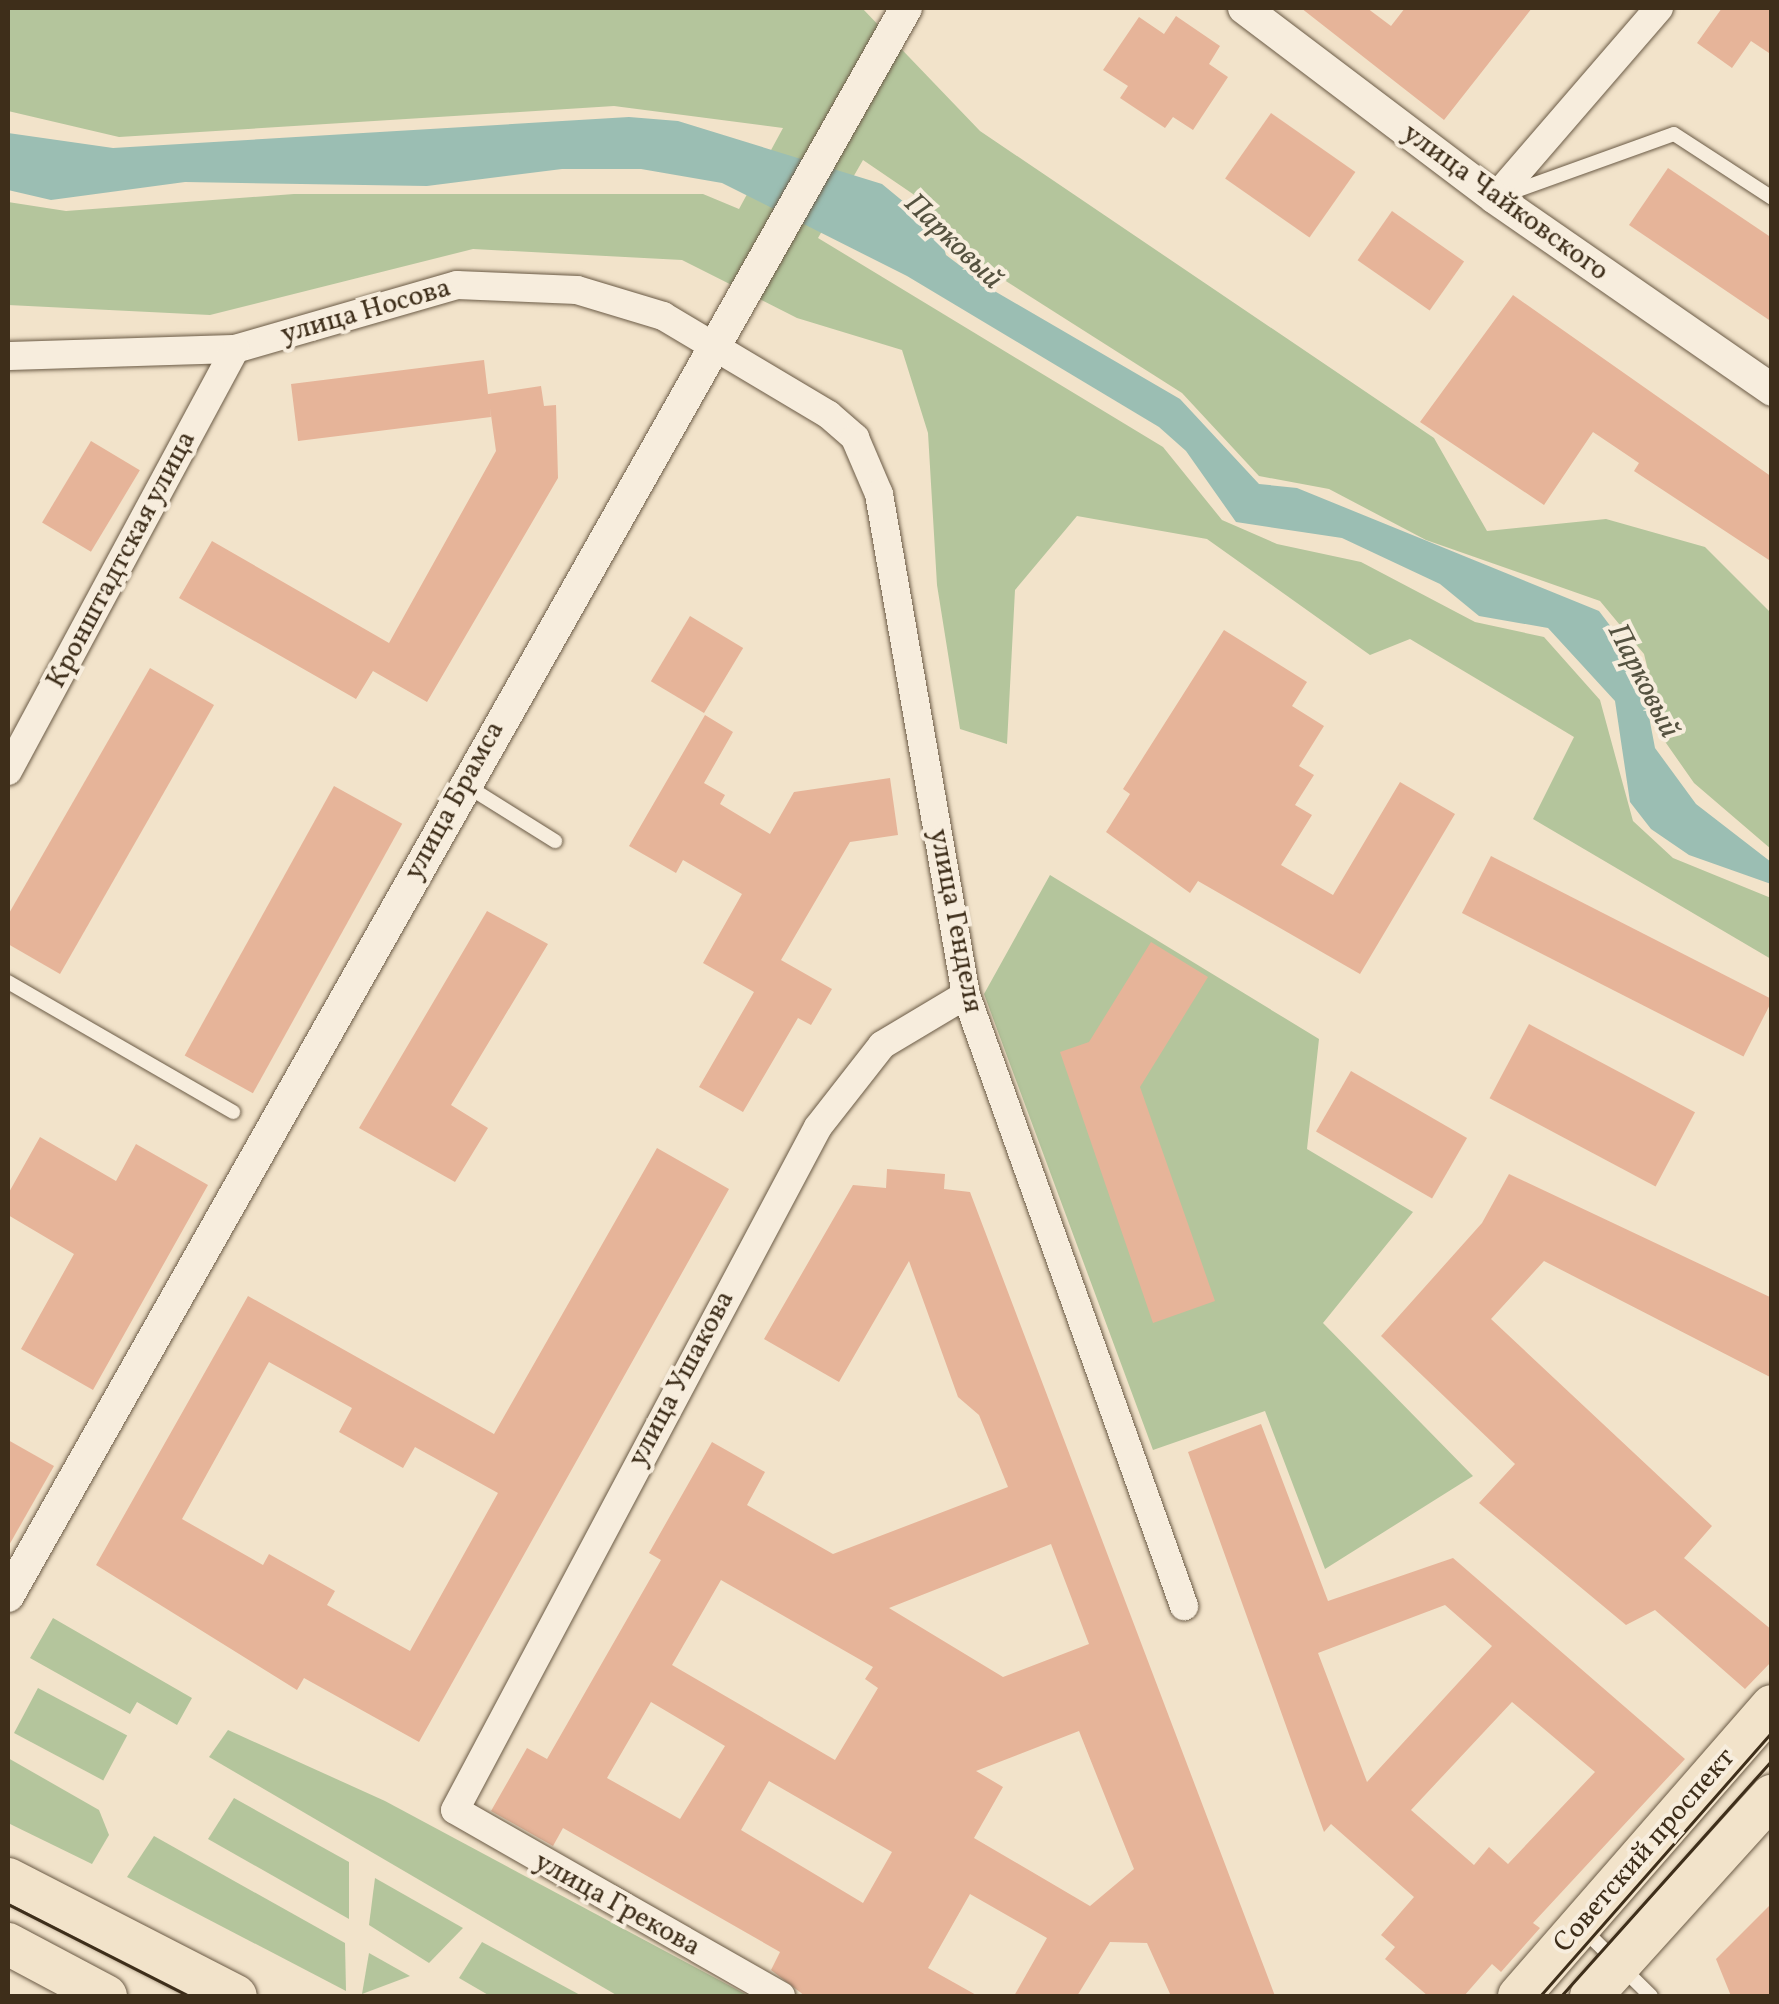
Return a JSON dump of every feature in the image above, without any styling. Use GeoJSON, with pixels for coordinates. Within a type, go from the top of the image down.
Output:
{"type":"FeatureCollection","features":[{"type":"Feature","properties":{"kind":"main road","name":"Советский проспект"},"geometry":{"type":"LineString","coordinates":[[1519,1996],[1772,1706]]}},
{"type":"Feature","properties":{"kind":"main road","name":"Советский проспект"},"geometry":{"type":"LineString","coordinates":[[1591,1996],[1772,1796]]}},
{"type":"Feature","properties":{"kind":"main road"},"geometry":{"type":"LineString","coordinates":[[11,1890],[236,1996]]}},
{"type":"Feature","properties":{"kind":"main road"},"geometry":{"type":"LineString","coordinates":[[8,1944],[106,1996]]}},
{"type":"Feature","properties":{"kind":"street","name":"улица Брамса"},"geometry":{"type":"LineString","coordinates":[[10,1588],[906,8]]}},
{"type":"Feature","properties":{"kind":"street","name":"улица Чайковского"},"geometry":{"type":"LineString","coordinates":[[1244,8],[1495,198],[1772,390]]}},
{"type":"Feature","properties":{"kind":"street"},"geometry":{"type":"LineString","coordinates":[[1495,198],[1660,8]]}},
{"type":"Feature","properties":{"kind":"street","name":"улица Носова"},"geometry":{"type":"LineString","coordinates":[[8,356],[235,349],[457,285],[577,290],[639,304],[712,347]]}},
{"type":"Feature","properties":{"kind":"street","name":"улица Генделя"},"geometry":{"type":"LineString","coordinates":[[712,347],[829,414],[854,438],[879,494],[966,995],[1184,1606]]}},
{"type":"Feature","properties":{"kind":"street","name":"Кронштадтская улица"},"geometry":{"type":"LineString","coordinates":[[8,771],[235,349]]}},
{"type":"Feature","properties":{"kind":"street","name":"улица Ушакова"},"geometry":{"type":"LineString","coordinates":[[455,1810],[818,1127],[882,1046],[966,995]]}},
{"type":"Feature","properties":{"kind":"street","name":"улица Грекова"},"geometry":{"type":"LineString","coordinates":[[455,1810],[781,1996]]}},
{"type":"Feature","properties":{"kind":"lane"},"geometry":{"type":"LineString","coordinates":[[1495,198],[1674,134],[1772,198]]}},
{"type":"Feature","properties":{"kind":"lane"},"geometry":{"type":"LineString","coordinates":[[464,784],[555,841]]}},
{"type":"Feature","properties":{"kind":"lane"},"geometry":{"type":"LineString","coordinates":[[8,982],[233,1112]]}},
{"type":"Feature","properties":{"kind":"lane"},"geometry":{"type":"LineString","coordinates":[[1579,1926],[1651,1996]]}},
{"type":"Feature","properties":{"kind":"green space"},"geometry":{"type":"Polygon","coordinates":[[[8,8],[862,8],[980,131],[1434,438],[1487,531],[1606,519],[1705,547],[1771,613],[1771,849],[1694,783],[1666,743],[1644,654],[1600,601],[1426,540],[1329,489],[1259,476],[1182,393],[957,250],[932,207],[863,160],[818,238],[1163,447],[1222,520],[1277,544],[1361,562],[1475,622],[1544,637],[1600,700],[1633,821],[1673,858],[1771,898],[1771,959],[1533,819],[1574,737],[1410,639],[1370,655],[1207,539],[1077,516],[1015,590],[1007,744],[960,729],[937,585],[928,433],[902,350],[797,318],[682,260],[473,249],[210,315],[8,305],[8,202],[66,211],[294,194],[703,194],[739,209],[783,128],[614,106],[119,137],[8,111],[8,8]]]}},
{"type":"Feature","properties":{"kind":"green space"},"geometry":{"type":"Polygon","coordinates":[[[1050,875],[1319,1039],[1307,1149],[1413,1212],[1323,1323],[1473,1476],[1325,1569],[1265,1411],[1153,1450],[984,994],[1050,875]]]}},
{"type":"Feature","properties":{"kind":"green space"},"geometry":{"type":"Polygon","coordinates":[[[53,1618],[192,1698],[177,1725],[137,1702],[130,1714],[30,1658],[53,1618]]]}},
{"type":"Feature","properties":{"kind":"green space"},"geometry":{"type":"Polygon","coordinates":[[[38,1688],[127,1735],[103,1780],[14,1733],[38,1688]]]}},
{"type":"Feature","properties":{"kind":"green space"},"geometry":{"type":"Polygon","coordinates":[[[228,1730],[385,1801],[749,1996],[618,1996],[209,1757],[228,1730]]]}},
{"type":"Feature","properties":{"kind":"green space"},"geometry":{"type":"Polygon","coordinates":[[[8,1758],[99,1810],[109,1835],[92,1864],[8,1823],[8,1758]]]}},
{"type":"Feature","properties":{"kind":"green space"},"geometry":{"type":"Polygon","coordinates":[[[234,1798],[349,1862],[349,1919],[208,1839],[234,1798]]]}},
{"type":"Feature","properties":{"kind":"green space"},"geometry":{"type":"Polygon","coordinates":[[[154,1836],[345,1943],[346,1991],[127,1877],[154,1836]]]}},
{"type":"Feature","properties":{"kind":"green space"},"geometry":{"type":"Polygon","coordinates":[[[375,1878],[463,1928],[429,1963],[369,1925],[375,1878]]]}},
{"type":"Feature","properties":{"kind":"green space"},"geometry":{"type":"Polygon","coordinates":[[[482,1942],[582,1996],[490,1996],[459,1978],[482,1942]]]}},
{"type":"Feature","properties":{"kind":"green space"},"geometry":{"type":"Polygon","coordinates":[[[369,1953],[410,1976],[362,1994],[369,1953]]]}},
{"type":"Feature","properties":{"kind":"water"},"geometry":{"type":"Polygon","coordinates":[[[629,117],[678,121],[882,184],[939,231],[946,255],[991,289],[1180,399],[1259,484],[1297,488],[1599,611],[1639,664],[1655,748],[1696,804],[1771,862],[1771,884],[1689,855],[1651,829],[1630,802],[1615,701],[1548,628],[1479,616],[1440,584],[1342,538],[1236,522],[1186,451],[1159,427],[907,276],[722,183],[641,169],[562,169],[427,186],[185,182],[51,200],[8,190],[8,133],[113,148],[629,117]]]}},
{"type":"Feature","properties":{"kind":"building"},"geometry":{"type":"Polygon","coordinates":[[[1301,8],[1367,8],[1391,26],[1405,8],[1532,8],[1444,120],[1301,8]]]}},
{"type":"Feature","properties":{"kind":"building"},"geometry":{"type":"Polygon","coordinates":[[[1722,8],[1772,8],[1772,55],[1751,41],[1732,68],[1697,43],[1722,8]]]}},
{"type":"Feature","properties":{"kind":"building"},"geometry":{"type":"Polygon","coordinates":[[[1176,16],[1220,46],[1209,64],[1228,77],[1193,130],[1173,117],[1165,128],[1120,98],[1128,86],[1103,70],[1139,17],[1164,34],[1176,16]]]}},
{"type":"Feature","properties":{"kind":"building"},"geometry":{"type":"Polygon","coordinates":[[[1271,113],[1355,172],[1309,238],[1225,179],[1271,113]]]}},
{"type":"Feature","properties":{"kind":"building"},"geometry":{"type":"Polygon","coordinates":[[[1668,168],[1772,238],[1772,322],[1629,225],[1668,168]]]}},
{"type":"Feature","properties":{"kind":"building"},"geometry":{"type":"Polygon","coordinates":[[[1392,211],[1464,261],[1430,311],[1358,260],[1392,211]]]}},
{"type":"Feature","properties":{"kind":"building"},"geometry":{"type":"Polygon","coordinates":[[[1513,295],[1772,477],[1772,562],[1634,471],[1639,463],[1593,432],[1544,505],[1420,422],[1513,295]]]}},
{"type":"Feature","properties":{"kind":"building"},"geometry":{"type":"Polygon","coordinates":[[[484,360],[488,394],[541,386],[544,406],[556,405],[558,478],[427,702],[373,671],[356,699],[179,598],[212,541],[389,643],[496,451],[490,408],[491,417],[298,441],[291,384],[484,360]]]}},
{"type":"Feature","properties":{"kind":"building"},"geometry":{"type":"Polygon","coordinates":[[[91,441],[140,470],[91,552],[42,522],[91,441]]]}},
{"type":"Feature","properties":{"kind":"building"},"geometry":{"type":"Polygon","coordinates":[[[690,616],[743,648],[704,713],[651,681],[690,616]]]}},
{"type":"Feature","properties":{"kind":"building"},"geometry":{"type":"Polygon","coordinates":[[[1224,630],[1307,682],[1292,706],[1324,726],[1299,766],[1314,775],[1295,805],[1312,815],[1281,865],[1333,895],[1400,782],[1455,814],[1360,974],[1198,881],[1190,893],[1106,832],[1130,794],[1123,789],[1224,630]]]}},
{"type":"Feature","properties":{"kind":"building"},"geometry":{"type":"Polygon","coordinates":[[[150,668],[214,705],[60,974],[8,944],[8,915],[150,668]]]}},
{"type":"Feature","properties":{"kind":"building"},"geometry":{"type":"Polygon","coordinates":[[[705,715],[733,732],[704,783],[725,795],[720,804],[770,834],[794,792],[890,778],[898,835],[850,842],[781,960],[832,989],[811,1025],[798,1018],[743,1112],[699,1087],[754,992],[703,963],[742,894],[683,860],[676,873],[629,846],[705,715]]]}},
{"type":"Feature","properties":{"kind":"building"},"geometry":{"type":"Polygon","coordinates":[[[334,786],[402,824],[253,1093],[185,1055],[334,786]]]}},
{"type":"Feature","properties":{"kind":"building"},"geometry":{"type":"Polygon","coordinates":[[[1491,856],[1772,999],[1744,1056],[1462,913],[1491,856]]]}},
{"type":"Feature","properties":{"kind":"building"},"geometry":{"type":"Polygon","coordinates":[[[487,911],[548,944],[451,1105],[488,1128],[455,1182],[359,1128],[487,911]]]}},
{"type":"Feature","properties":{"kind":"building"},"geometry":{"type":"Polygon","coordinates":[[[1151,942],[1208,977],[1140,1087],[1215,1301],[1153,1323],[1060,1052],[1089,1042],[1151,942]]]}},
{"type":"Feature","properties":{"kind":"building"},"geometry":{"type":"Polygon","coordinates":[[[1529,1024],[1695,1112],[1656,1186],[1490,1098],[1529,1024]]]}},
{"type":"Feature","properties":{"kind":"building"},"geometry":{"type":"Polygon","coordinates":[[[1351,1071],[1467,1138],[1432,1199],[1316,1132],[1351,1071]]]}},
{"type":"Feature","properties":{"kind":"building"},"geometry":{"type":"Polygon","coordinates":[[[40,1137],[116,1181],[136,1144],[208,1185],[93,1390],[21,1349],[74,1254],[8,1215],[8,1194],[40,1137]]]}},
{"type":"Feature","properties":{"kind":"building"},"geometry":{"type":"Polygon","coordinates":[[[657,1148],[729,1189],[419,1742],[304,1678],[297,1690],[96,1565],[248,1296],[494,1434],[657,1148]],[[269,1362],[182,1519],[263,1565],[269,1554],[335,1591],[327,1605],[410,1651],[498,1493],[415,1447],[403,1468],[339,1432],[352,1408],[269,1362]]]}},
{"type":"Feature","properties":{"kind":"building"},"geometry":{"type":"Polygon","coordinates":[[[887,1169],[945,1174],[944,1189],[970,1192],[1275,1996],[1171,1996],[1147,1943],[1110,1942],[1077,1996],[1014,1996],[1047,1938],[970,1894],[928,1968],[978,1996],[805,1996],[771,1970],[780,1952],[563,1828],[553,1846],[491,1811],[527,1748],[547,1759],[661,1560],[649,1553],[712,1442],[765,1472],[747,1505],[833,1554],[1008,1487],[979,1415],[958,1397],[909,1261],[839,1382],[764,1339],[853,1185],[886,1188],[887,1169]],[[1051,1544],[889,1608],[1003,1677],[1089,1644],[1051,1544]],[[721,1580],[672,1665],[835,1760],[878,1688],[865,1679],[873,1667],[721,1580]],[[651,1702],[607,1778],[680,1819],[725,1746],[651,1702]],[[1079,1731],[976,1771],[1003,1787],[974,1838],[1090,1906],[1134,1869],[1079,1731]],[[769,1781],[741,1830],[863,1903],[892,1852],[769,1781]]]}},
{"type":"Feature","properties":{"kind":"building"},"geometry":{"type":"Polygon","coordinates":[[[1509,1174],[1772,1298],[1772,1378],[1544,1261],[1491,1319],[1712,1526],[1684,1558],[1772,1630],[1772,1661],[1745,1689],[1655,1610],[1626,1625],[1479,1503],[1515,1464],[1381,1336],[1482,1223],[1509,1174]]]}},
{"type":"Feature","properties":{"kind":"building"},"geometry":{"type":"Polygon","coordinates":[[[1261,1424],[1328,1601],[1453,1558],[1685,1759],[1533,1923],[1540,1928],[1501,1972],[1492,1964],[1464,1996],[1428,1996],[1385,1959],[1395,1947],[1381,1935],[1414,1897],[1331,1824],[1324,1832],[1188,1452],[1261,1424]],[[1445,1605],[1318,1653],[1367,1782],[1492,1646],[1445,1605]],[[1512,1702],[1411,1810],[1474,1865],[1489,1847],[1508,1864],[1595,1772],[1512,1702]]]}},
{"type":"Feature","properties":{"kind":"building"},"geometry":{"type":"Polygon","coordinates":[[[8,1440],[54,1466],[8,1547],[8,1440]]]}},
{"type":"Feature","properties":{"kind":"building"},"geometry":{"type":"Polygon","coordinates":[[[1772,1903],[1772,1996],[1731,1996],[1716,1959],[1772,1903]]]}},
{"type":"Feature","properties":{"kind":"tram line"},"geometry":{"type":"LineString","coordinates":[[1540,1996],[1772,1732]]}},
{"type":"Feature","properties":{"kind":"tram line"},"geometry":{"type":"LineString","coordinates":[[1561,1996],[1772,1760]]}},
{"type":"Feature","properties":{"kind":"tram line"},"geometry":{"type":"LineString","coordinates":[[8,1904],[189,1996]]}},
{"type":"Feature","properties":{"kind":"water label","name":"Парковый"},"geometry":{"type":"Point","coordinates":[953,242]}},
{"type":"Feature","properties":{"kind":"water label","name":"Парковый"},"geometry":{"type":"Point","coordinates":[1643,681]}}]}
